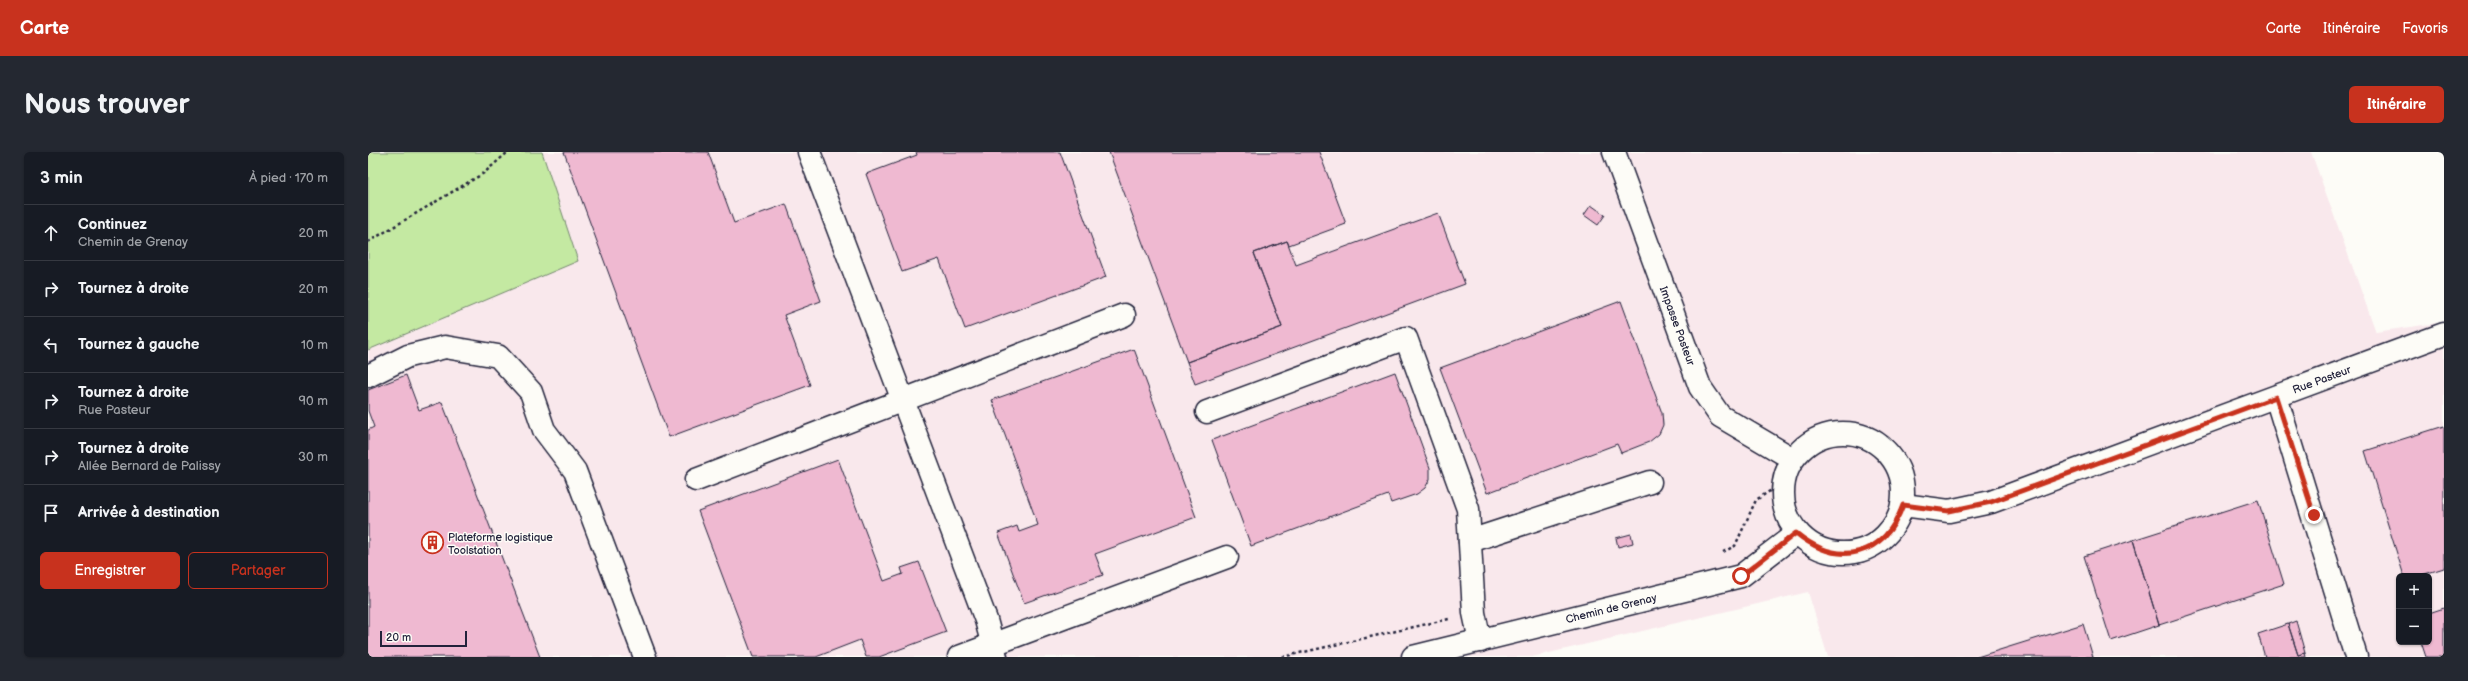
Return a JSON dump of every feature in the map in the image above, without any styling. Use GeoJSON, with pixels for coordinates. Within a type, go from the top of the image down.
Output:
{"type":"FeatureCollection","features":[{"type":"Feature","properties":{"kind":"street"},"geometry":{"type":"LineString","coordinates":[[809,152],[986,620],[994,651]]}},
{"type":"Feature","properties":{"kind":"street","name":"Impasse Pasteur"},"geometry":{"type":"LineString","coordinates":[[1614,152],[1700,387],[1720,416],[1793,459]]}},
{"type":"Feature","properties":{"kind":"street"},"geometry":{"type":"LineString","coordinates":[[696,480],[1124,315]]}},
{"type":"Feature","properties":{"kind":"street","name":"Rue Pasteur"},"geometry":{"type":"LineString","coordinates":[[1903,505],[1949,511],[1991,502],[2444,334]]}},
{"type":"Feature","properties":{"kind":"street"},"geometry":{"type":"LineString","coordinates":[[1207,412],[1406,338],[1468,509],[1474,613],[1480,641]]}},
{"type":"Feature","properties":{"kind":"street"},"geometry":{"type":"LineString","coordinates":[[368,376],[408,356],[445,347],[498,356],[531,392],[544,430],[575,471],[645,657]]}},
{"type":"Feature","properties":{"kind":"street"},"geometry":{"type":"LineString","coordinates":[[2276,397],[2356,657]]}},
{"type":"Feature","properties":{"kind":"street"},"geometry":{"type":"LineString","coordinates":[[1840,432],[1858,434],[1875,441],[1889,453],[1899,468],[1904,486],[1903,505],[1897,522],[1885,538],[1868,549],[1849,554],[1830,552],[1812,545],[1796,533],[1784,509],[1783,483],[1793,459],[1811,442],[1822,436],[1840,432]]}},
{"type":"Feature","properties":{"kind":"street"},"geometry":{"type":"LineString","coordinates":[[1470,541],[1650,482]]}},
{"type":"Feature","properties":{"kind":"street","name":"Chemin de Grenay"},"geometry":{"type":"LineString","coordinates":[[1413,657],[1741,576],[1796,533]]}},
{"type":"Feature","properties":{"kind":"street"},"geometry":{"type":"LineString","coordinates":[[959,657],[994,651],[1227,558]]}},
{"type":"Feature","properties":{"kind":"path"},"geometry":{"type":"LineString","coordinates":[[368,242],[484,173],[508,152]]}},
{"type":"Feature","properties":{"kind":"path"},"geometry":{"type":"LineString","coordinates":[[1720,553],[1735,546],[1756,500],[1783,483]]}},
{"type":"Feature","properties":{"kind":"path"},"geometry":{"type":"LineString","coordinates":[[1282,657],[1474,613]]}},
{"type":"Feature","properties":{"kind":"shaded area"},"geometry":{"type":"Polygon","coordinates":[[[542,152],[2311,152],[2376,332],[2444,322],[2444,657],[1828,657],[1808,592],[1532,657],[368,657],[368,350],[578,261],[542,152]]]}},
{"type":"Feature","properties":{"kind":"green space"},"geometry":{"type":"Polygon","coordinates":[[[368,152],[542,152],[578,261],[368,350],[368,152]]]}},
{"type":"Feature","properties":{"kind":"building"},"geometry":{"type":"Polygon","coordinates":[[[564,152],[708,152],[734,223],[786,204],[821,301],[784,315],[810,385],[669,437],[564,152]]]}},
{"type":"Feature","properties":{"kind":"building"},"geometry":{"type":"Polygon","coordinates":[[[916,152],[1060,152],[1106,277],[965,329],[939,259],[902,272],[866,174],[917,155],[916,152]]]}},
{"type":"Feature","properties":{"kind":"building"},"geometry":{"type":"Polygon","coordinates":[[[1109,152],[1319,152],[1346,224],[1289,245],[1287,241],[1254,253],[1282,327],[1187,362],[1109,152]]]}},
{"type":"Feature","properties":{"kind":"building"},"geometry":{"type":"Polygon","coordinates":[[[1591,205],[1605,215],[1598,225],[1584,215],[1591,205]]]}},
{"type":"Feature","properties":{"kind":"building"},"geometry":{"type":"Polygon","coordinates":[[[1438,213],[1465,284],[1195,384],[1187,362],[1282,327],[1254,253],[1287,241],[1296,265],[1438,213]]]}},
{"type":"Feature","properties":{"kind":"building"},"geometry":{"type":"Polygon","coordinates":[[[1621,301],[1662,413],[1663,425],[1659,434],[1649,442],[1621,453],[1617,444],[1487,493],[1440,368],[1621,301]]]}},
{"type":"Feature","properties":{"kind":"building"},"geometry":{"type":"Polygon","coordinates":[[[1134,349],[1196,517],[1095,554],[1103,575],[1024,603],[998,533],[1017,526],[1019,532],[1038,525],[992,400],[1134,349]]]}},
{"type":"Feature","properties":{"kind":"building"},"geometry":{"type":"Polygon","coordinates":[[[1395,372],[1430,468],[1430,479],[1425,488],[1417,494],[1391,503],[1388,495],[1251,546],[1212,440],[1395,372]]]}},
{"type":"Feature","properties":{"kind":"building","name":"Plateforme logistique Toolstation"},"geometry":{"type":"Polygon","coordinates":[[[406,375],[419,410],[442,402],[540,657],[368,657],[368,430],[374,427],[368,411],[368,390],[406,375]]]}},
{"type":"Feature","properties":{"kind":"building"},"geometry":{"type":"Polygon","coordinates":[[[2444,426],[2444,568],[2428,573],[2403,573],[2365,451],[2444,426]]]}},
{"type":"Feature","properties":{"kind":"building"},"geometry":{"type":"Polygon","coordinates":[[[838,459],[884,581],[903,574],[901,568],[919,562],[946,632],[879,657],[866,657],[860,640],[816,657],[753,657],[698,511],[838,459]]]}},
{"type":"Feature","properties":{"kind":"building"},"geometry":{"type":"Polygon","coordinates":[[[2258,500],[2284,584],[2159,625],[2133,540],[2258,500]]]}},
{"type":"Feature","properties":{"kind":"building"},"geometry":{"type":"Polygon","coordinates":[[[1631,534],[1633,543],[1618,547],[1616,538],[1631,534]]]}},
{"type":"Feature","properties":{"kind":"building"},"geometry":{"type":"Polygon","coordinates":[[[2133,540],[2159,625],[2111,641],[2084,556],[2133,540]]]}},
{"type":"Feature","properties":{"kind":"building"},"geometry":{"type":"Polygon","coordinates":[[[2444,608],[2444,657],[2426,657],[2422,645],[2432,645],[2432,612],[2444,608]]]}},
{"type":"Feature","properties":{"kind":"building"},"geometry":{"type":"Polygon","coordinates":[[[2296,621],[2305,653],[2298,655],[2288,624],[2296,621]]]}},
{"type":"Feature","properties":{"kind":"building"},"geometry":{"type":"Polygon","coordinates":[[[2083,624],[2093,657],[1977,657],[2083,624]]]}},
{"type":"Feature","properties":{"kind":"building"},"geometry":{"type":"Polygon","coordinates":[[[2288,624],[2298,655],[2305,653],[2306,657],[2265,657],[2258,634],[2288,624]]]}},
{"type":"Feature","properties":{"kind":"place","name":"Plateforme logistique Toolstation"},"geometry":{"type":"Point","coordinates":[432,543]}},
{"type":"Feature","properties":{"kind":"route"},"geometry":{"type":"LineString","coordinates":[[1741,576],[1796,533],[1812,545],[1830,552],[1849,554],[1868,549],[1885,538],[1897,522],[1903,505],[1949,511],[1991,502],[2276,397],[2314,515]]}}]}
